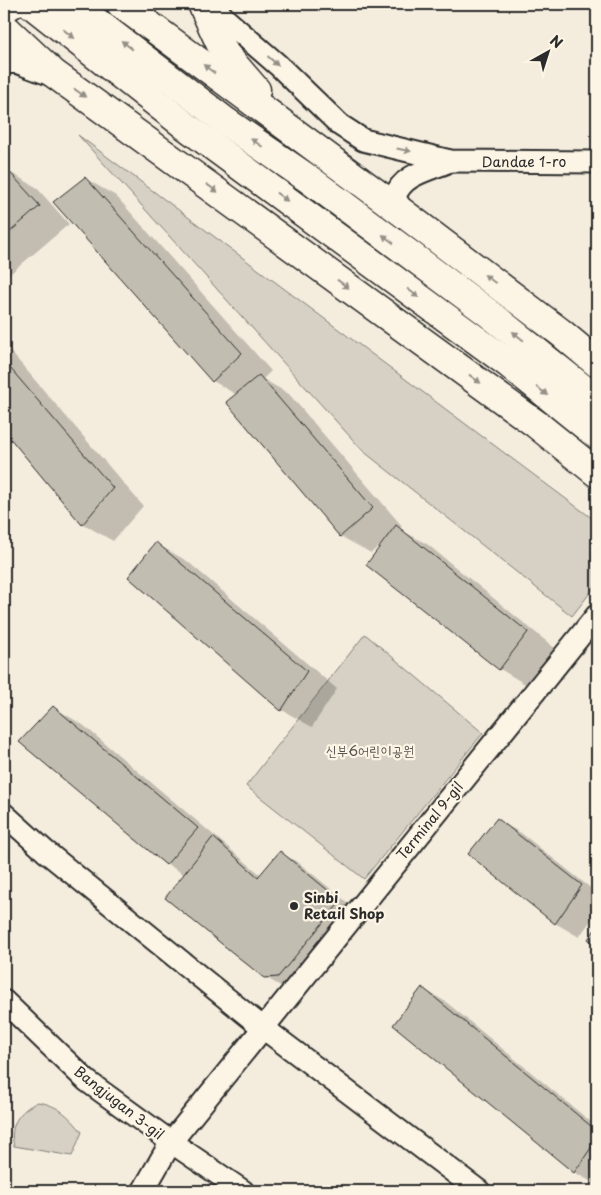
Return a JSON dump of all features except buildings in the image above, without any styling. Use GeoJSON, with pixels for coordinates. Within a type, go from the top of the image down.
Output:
{"type":"FeatureCollection","features":[{"type":"Feature","properties":{"kind":"main road"},"geometry":{"type":"LineString","coordinates":[[4,9],[12,4]]}},
{"type":"Feature","properties":{"kind":"main road"},"geometry":{"type":"LineString","coordinates":[[31,4],[187,128],[509,364],[597,435]]}},
{"type":"Feature","properties":{"kind":"main road"},"geometry":{"type":"LineString","coordinates":[[73,4],[225,121],[310,180],[491,315],[597,400]]}},
{"type":"Feature","properties":{"kind":"main road"},"geometry":{"type":"LineString","coordinates":[[121,4],[560,332],[597,363]]}},
{"type":"Feature","properties":{"kind":"main road"},"geometry":{"type":"LineString","coordinates":[[202,4],[225,54],[259,94],[360,182]]}},
{"type":"Feature","properties":{"kind":"main road"},"geometry":{"type":"LineString","coordinates":[[4,27],[53,73],[536,424],[597,473]]}},
{"type":"Feature","properties":{"kind":"street"},"geometry":{"type":"LineString","coordinates":[[212,4],[224,18],[273,60],[353,136],[374,144],[450,161]]}},
{"type":"Feature","properties":{"kind":"street"},"geometry":{"type":"LineString","coordinates":[[4,60],[18,60],[53,73]]}},
{"type":"Feature","properties":{"kind":"street"},"geometry":{"type":"LineString","coordinates":[[403,214],[395,197],[398,186],[410,177],[450,161]]}},
{"type":"Feature","properties":{"kind":"street","name":"Dandae 1-ro"},"geometry":{"type":"LineString","coordinates":[[450,161],[597,162]]}},
{"type":"Feature","properties":{"kind":"street","name":"Terminal 9-gil"},"geometry":{"type":"LineString","coordinates":[[262,1027],[597,615]]}},
{"type":"Feature","properties":{"kind":"street"},"geometry":{"type":"LineString","coordinates":[[4,814],[45,851],[262,1027],[479,1191]]}},
{"type":"Feature","properties":{"kind":"street","name":"Bangjugan 3-gil"},"geometry":{"type":"LineString","coordinates":[[4,1001],[87,1081],[170,1142],[243,1191]]}},
{"type":"Feature","properties":{"kind":"street","name":"Bangjugan 3-gil"},"geometry":{"type":"LineString","coordinates":[[170,1142],[262,1027]]}},
{"type":"Feature","properties":{"kind":"street"},"geometry":{"type":"LineString","coordinates":[[143,1191],[170,1142]]}},
{"type":"Feature","properties":{"kind":"green space"},"geometry":{"type":"Polygon","coordinates":[[[78,135],[597,522],[597,584],[572,616],[363,451],[78,135]]]}},
{"type":"Feature","properties":{"kind":"green space","name":"신부6어린이공원"},"geometry":{"type":"Polygon","coordinates":[[[365,634],[483,733],[364,879],[246,786],[365,634]]]}},
{"type":"Feature","properties":{"kind":"green space"},"geometry":{"type":"Polygon","coordinates":[[[38,1102],[45,1103],[63,1112],[82,1132],[72,1156],[14,1146],[13,1131],[17,1119],[26,1109],[38,1102]]]}},
{"type":"Feature","properties":{"kind":"place","name":"Sinbi Retail Shop"},"geometry":{"type":"Point","coordinates":[294,906]}}]}
